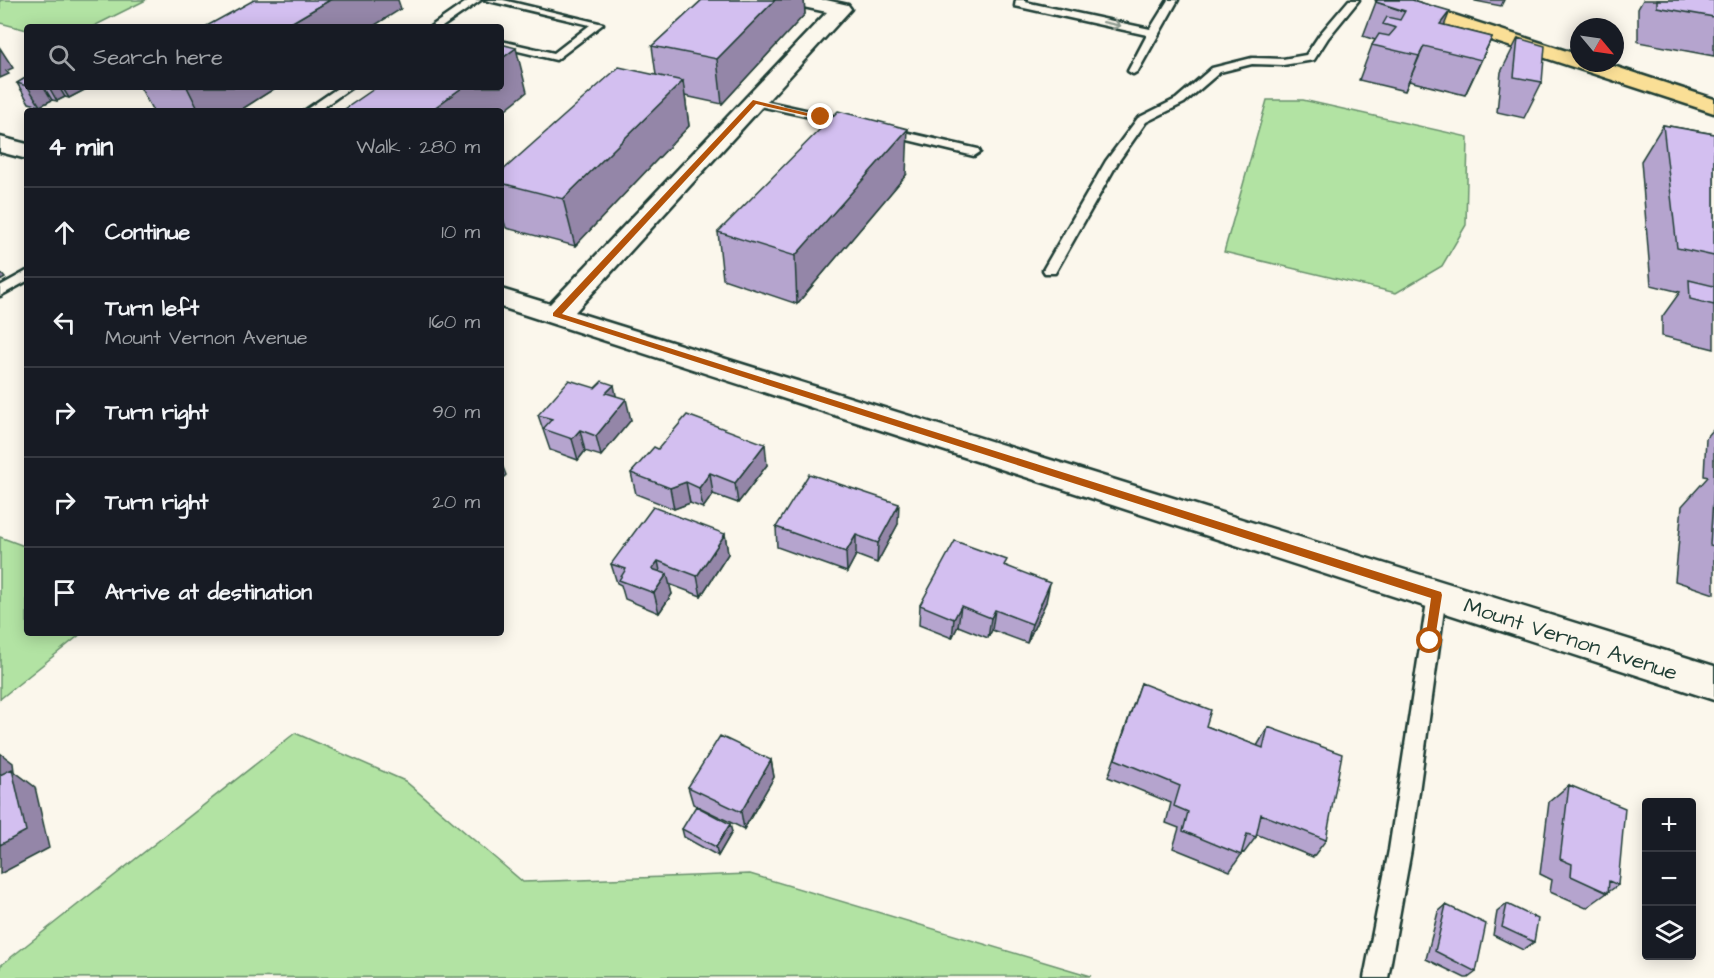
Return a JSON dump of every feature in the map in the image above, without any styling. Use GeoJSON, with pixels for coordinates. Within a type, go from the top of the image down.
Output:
{"type":"FeatureCollection","features":[{"type":"Feature","properties":{"kind":"main road"},"geometry":{"type":"LineString","coordinates":[[1387,0],[1570,60]]}},
{"type":"Feature","properties":{"kind":"main road"},"geometry":{"type":"LineString","coordinates":[[1608,72],[1714,106]]}},
{"type":"Feature","properties":{"kind":"street"},"geometry":{"type":"LineString","coordinates":[[556,315],[841,9],[796,0]]}},
{"type":"Feature","properties":{"kind":"street"},"geometry":{"type":"LineString","coordinates":[[0,144],[24,151]]}},
{"type":"Feature","properties":{"kind":"street","name":"Mount Vernon Avenue"},"geometry":{"type":"LineString","coordinates":[[504,299],[1714,683]]}},
{"type":"Feature","properties":{"kind":"lane"},"geometry":{"type":"LineString","coordinates":[[440,24],[476,0]]}},
{"type":"Feature","properties":{"kind":"lane"},"geometry":{"type":"LineString","coordinates":[[490,0],[598,24],[556,57],[504,45]]}},
{"type":"Feature","properties":{"kind":"lane"},"geometry":{"type":"LineString","coordinates":[[1021,0],[1019,4],[1154,33]]}},
{"type":"Feature","properties":{"kind":"lane"},"geometry":{"type":"LineString","coordinates":[[1133,71],[1173,0]]}},
{"type":"Feature","properties":{"kind":"lane"},"geometry":{"type":"LineString","coordinates":[[1050,270],[1112,161],[1142,120],[1180,101],[1216,70],[1252,61],[1283,62],[1310,58],[1324,36],[1354,0]]}},
{"type":"Feature","properties":{"kind":"lane"},"geometry":{"type":"LineString","coordinates":[[314,108],[342,90]]}},
{"type":"Feature","properties":{"kind":"lane"},"geometry":{"type":"LineString","coordinates":[[755,102],[974,152]]}},
{"type":"Feature","properties":{"kind":"lane"},"geometry":{"type":"LineString","coordinates":[[0,292],[24,276]]}},
{"type":"Feature","properties":{"kind":"lane"},"geometry":{"type":"LineString","coordinates":[[1376,978],[1400,850],[1437,595]]}},
{"type":"Feature","properties":{"kind":"green space"},"geometry":{"type":"Polygon","coordinates":[[[0,0],[146,0],[98,24],[24,24],[24,29],[0,23],[0,0]]]}},
{"type":"Feature","properties":{"kind":"green space"},"geometry":{"type":"Polygon","coordinates":[[[1267,100],[1303,100],[1468,137],[1466,225],[1442,266],[1396,293],[1224,252],[1267,100]]]}},
{"type":"Feature","properties":{"kind":"green space"},"geometry":{"type":"Polygon","coordinates":[[[0,537],[24,546],[24,636],[78,636],[0,699],[0,537]]]}},
{"type":"Feature","properties":{"kind":"green space"},"geometry":{"type":"Polygon","coordinates":[[[295,733],[405,781],[523,882],[750,874],[1091,976],[0,978],[0,966],[295,733]]]}},
{"type":"Feature","properties":{"kind":"building"},"geometry":{"type":"Polygon","coordinates":[[[254,0],[330,0],[289,24],[210,24],[254,0]]]}},
{"type":"Feature","properties":{"kind":"building"},"geometry":{"type":"Polygon","coordinates":[[[702,0],[775,0],[717,59],[652,46],[702,0]]]}},
{"type":"Feature","properties":{"kind":"building"},"geometry":{"type":"Polygon","coordinates":[[[1378,0],[1412,0],[1450,11],[1440,24],[1492,37],[1481,60],[1424,46],[1419,56],[1372,45],[1379,34],[1389,36],[1396,28],[1383,24],[1387,17],[1400,20],[1405,11],[1376,2],[1378,0]]]}},
{"type":"Feature","properties":{"kind":"building"},"geometry":{"type":"Polygon","coordinates":[[[1657,0],[1714,0],[1714,17],[1657,7],[1657,0]]]}},
{"type":"Feature","properties":{"kind":"building"},"geometry":{"type":"Polygon","coordinates":[[[1518,38],[1545,46],[1542,82],[1514,77],[1518,38]]]}},
{"type":"Feature","properties":{"kind":"building"},"geometry":{"type":"Polygon","coordinates":[[[504,45],[516,48],[504,57],[504,45]]]}},
{"type":"Feature","properties":{"kind":"building"},"geometry":{"type":"Polygon","coordinates":[[[619,67],[683,81],[563,199],[504,184],[504,169],[619,67]]]}},
{"type":"Feature","properties":{"kind":"building"},"geometry":{"type":"Polygon","coordinates":[[[373,90],[459,90],[434,108],[346,108],[373,90]]]}},
{"type":"Feature","properties":{"kind":"building"},"geometry":{"type":"Polygon","coordinates":[[[838,111],[908,129],[795,256],[718,232],[838,111]]]}},
{"type":"Feature","properties":{"kind":"building"},"geometry":{"type":"Polygon","coordinates":[[[1663,125],[1714,134],[1714,256],[1677,248],[1663,125]]]}},
{"type":"Feature","properties":{"kind":"building"},"geometry":{"type":"Polygon","coordinates":[[[1689,280],[1714,286],[1714,305],[1690,299],[1689,280]]]}},
{"type":"Feature","properties":{"kind":"building"},"geometry":{"type":"Polygon","coordinates":[[[569,380],[595,388],[602,381],[614,385],[606,393],[626,399],[596,436],[580,430],[572,439],[543,429],[552,419],[538,415],[569,380]]]}},
{"type":"Feature","properties":{"kind":"building"},"geometry":{"type":"Polygon","coordinates":[[[687,415],[765,444],[735,483],[710,473],[699,488],[686,482],[670,488],[631,473],[654,447],[658,449],[687,415]]]}},
{"type":"Feature","properties":{"kind":"building"},"geometry":{"type":"Polygon","coordinates":[[[809,474],[899,504],[878,543],[856,535],[846,552],[776,527],[809,474]]]}},
{"type":"Feature","properties":{"kind":"building"},"geometry":{"type":"Polygon","coordinates":[[[1714,483],[1714,546],[1710,545],[1714,483]]]}},
{"type":"Feature","properties":{"kind":"building"},"geometry":{"type":"Polygon","coordinates":[[[653,507],[725,534],[697,576],[658,561],[652,569],[667,574],[654,593],[619,580],[626,569],[611,564],[653,507]]]}},
{"type":"Feature","properties":{"kind":"building"},"geometry":{"type":"Polygon","coordinates":[[[955,541],[1007,560],[1004,565],[1050,583],[1032,624],[995,610],[991,618],[961,606],[954,619],[920,605],[955,541]]]}},
{"type":"Feature","properties":{"kind":"building"},"geometry":{"type":"Polygon","coordinates":[[[1141,683],[1211,710],[1206,726],[1263,748],[1268,727],[1342,754],[1326,840],[1261,814],[1256,837],[1247,834],[1241,855],[1183,831],[1188,812],[1174,806],[1180,786],[1115,759],[1141,683]]]}},
{"type":"Feature","properties":{"kind":"building"},"geometry":{"type":"Polygon","coordinates":[[[720,736],[771,760],[741,812],[688,787],[720,736]]]}},
{"type":"Feature","properties":{"kind":"building"},"geometry":{"type":"Polygon","coordinates":[[[12,769],[26,831],[0,845],[0,775],[12,769]]]}},
{"type":"Feature","properties":{"kind":"building"},"geometry":{"type":"Polygon","coordinates":[[[1569,785],[1625,808],[1618,885],[1609,881],[1608,893],[1571,876],[1572,864],[1560,859],[1569,785]]]}},
{"type":"Feature","properties":{"kind":"building"},"geometry":{"type":"Polygon","coordinates":[[[696,806],[730,824],[716,847],[682,829],[696,806]]]}},
{"type":"Feature","properties":{"kind":"building"},"geometry":{"type":"Polygon","coordinates":[[[1507,904],[1538,919],[1534,942],[1502,927],[1507,904]]]}},
{"type":"Feature","properties":{"kind":"building"},"geometry":{"type":"Polygon","coordinates":[[[1446,905],[1486,924],[1476,972],[1435,951],[1446,905]]]}},
{"type":"Feature","properties":{"kind":"route"},"geometry":{"type":"LineString","coordinates":[[821,117],[755,102],[556,315],[1437,595],[1430,641]]}}]}
